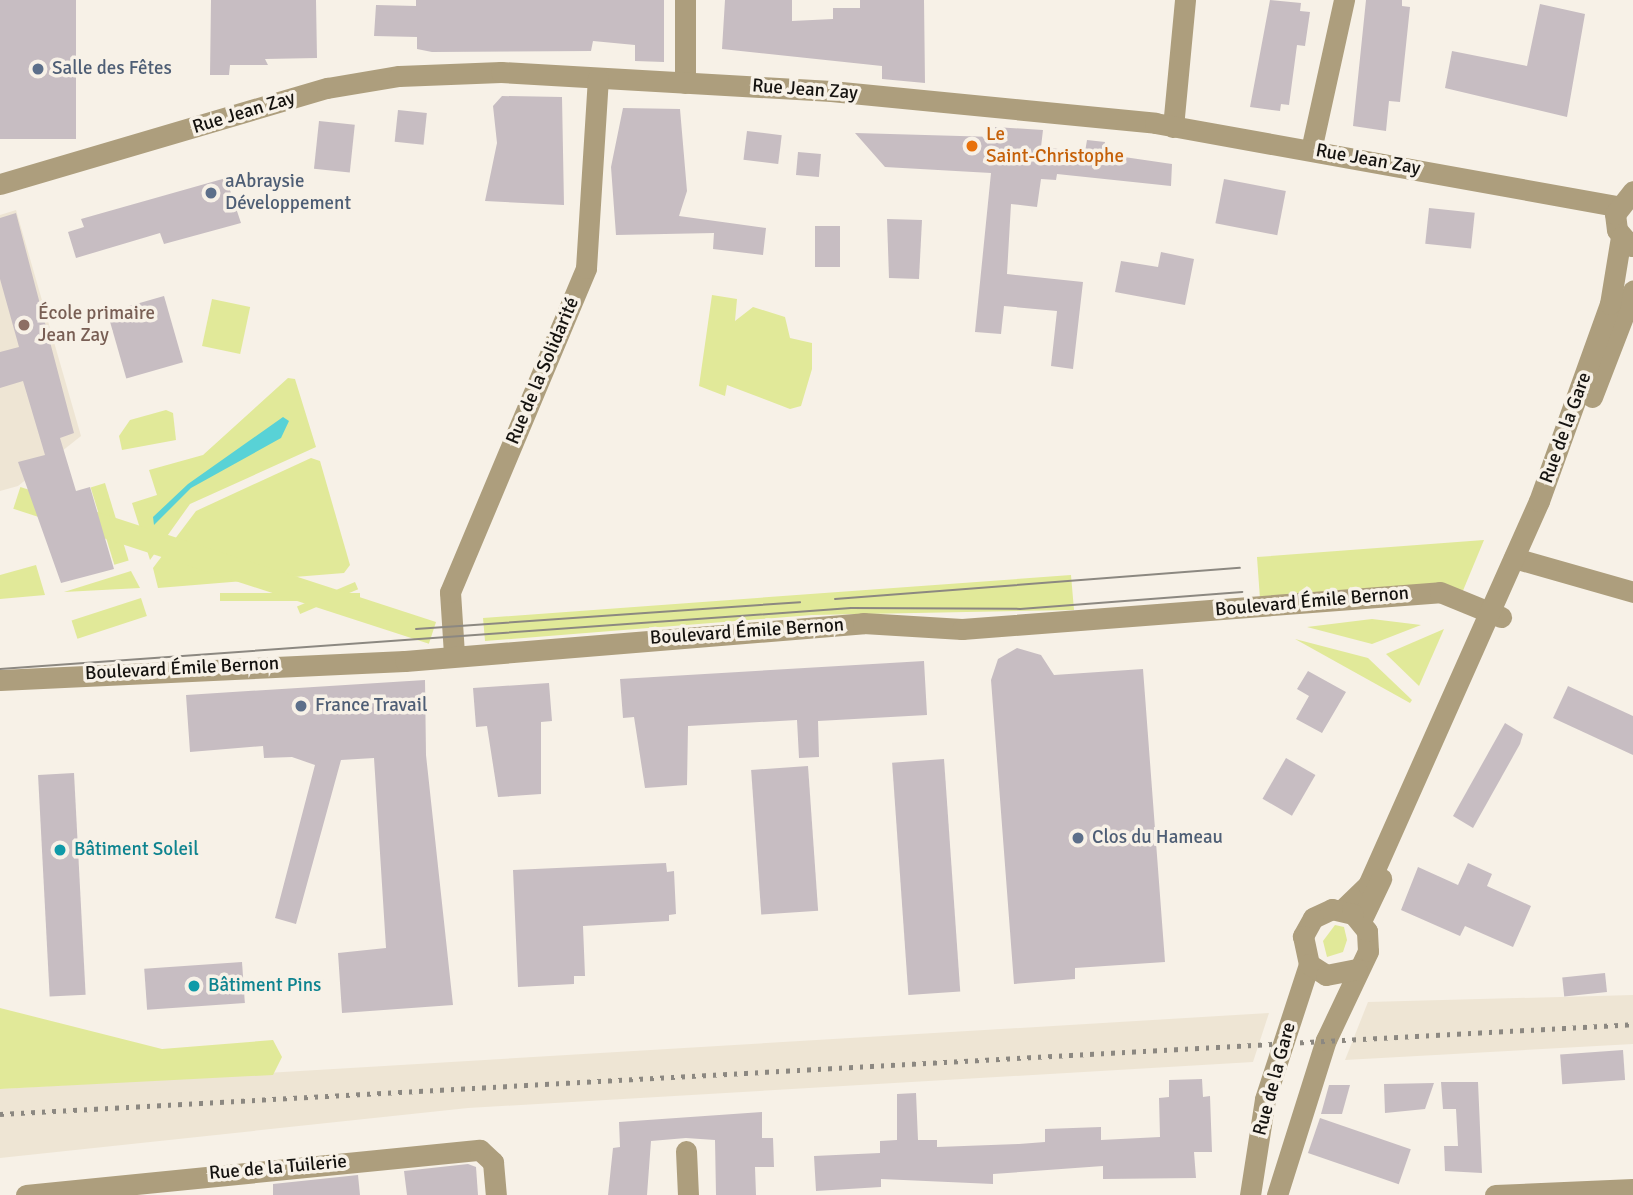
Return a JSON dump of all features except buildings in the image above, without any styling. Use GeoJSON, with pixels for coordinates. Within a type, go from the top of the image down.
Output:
{"type":"FeatureCollection","features":[{"type":"Feature","properties":{"kind":"street"},"geometry":{"type":"LineString","coordinates":[[685,0],[685,83]]}},
{"type":"Feature","properties":{"kind":"street"},"geometry":{"type":"LineString","coordinates":[[1173,127],[1185,0]]}},
{"type":"Feature","properties":{"kind":"street"},"geometry":{"type":"LineString","coordinates":[[1311,150],[1344,0]]}},
{"type":"Feature","properties":{"kind":"street","name":"Rue Jean Zay"},"geometry":{"type":"LineString","coordinates":[[0,184],[327,88],[399,76],[501,72],[685,83],[1173,127],[1311,150],[1628,194]]}},
{"type":"Feature","properties":{"kind":"street","name":"Rue de la Solidarité"},"geometry":{"type":"LineString","coordinates":[[454,654],[450,592],[586,268],[598,78]]}},
{"type":"Feature","properties":{"kind":"street","name":"Rue de la Gare"},"geometry":{"type":"LineString","coordinates":[[1520,561],[1610,304],[1627,242],[1628,194]]}},
{"type":"Feature","properties":{"kind":"street","name":"Rue de la Gare"},"geometry":{"type":"LineString","coordinates":[[1277,1195],[1326,1040],[1369,941],[1361,921],[1520,561],[1633,291]]}},
{"type":"Feature","properties":{"kind":"street"},"geometry":{"type":"LineString","coordinates":[[1520,561],[1633,592]]}},
{"type":"Feature","properties":{"kind":"street","name":"Boulevard Émile Bernon"},"geometry":{"type":"LineString","coordinates":[[0,680],[454,654],[863,623],[962,629],[1440,592],[1496,615]]}},
{"type":"Feature","properties":{"kind":"street","name":"Rue de la Gare"},"geometry":{"type":"LineString","coordinates":[[1250,1195],[1265,1099],[1309,964],[1302,946],[1306,926],[1322,912],[1342,910],[1368,885],[1496,615]]}},
{"type":"Feature","properties":{"kind":"street"},"geometry":{"type":"LineString","coordinates":[[1342,910],[1361,921]]}},
{"type":"Feature","properties":{"kind":"street"},"geometry":{"type":"LineString","coordinates":[[1309,964],[1326,975],[1356,969]]}},
{"type":"Feature","properties":{"kind":"street","name":"Rue de la Tuilerie"},"geometry":{"type":"LineString","coordinates":[[26,1195],[480,1150],[493,1162],[496,1195]]}},
{"type":"Feature","properties":{"kind":"street"},"geometry":{"type":"LineString","coordinates":[[686,1151],[688,1195]]}},
{"type":"Feature","properties":{"kind":"street"},"geometry":{"type":"LineString","coordinates":[[1495,1195],[1633,1189]]}},
{"type":"Feature","properties":{"kind":"shaded area","name":"École primaire Jean Zay"},"geometry":{"type":"Polygon","coordinates":[[[16,210],[81,436],[18,486],[0,491],[0,215],[16,210]]]}},
{"type":"Feature","properties":{"kind":"shaded area"},"geometry":{"type":"Polygon","coordinates":[[[1633,995],[1633,1044],[1345,1060],[1368,1002],[1633,995]]]}},
{"type":"Feature","properties":{"kind":"shaded area"},"geometry":{"type":"Polygon","coordinates":[[[1269,1013],[1253,1062],[468,1108],[0,1158],[0,1089],[1269,1013]]]}},
{"type":"Feature","properties":{"kind":"green space"},"geometry":{"type":"Polygon","coordinates":[[[712,295],[737,299],[735,321],[753,307],[785,317],[790,338],[812,343],[812,369],[801,406],[790,409],[727,385],[725,396],[699,386],[712,295]]]}},
{"type":"Feature","properties":{"kind":"green space"},"geometry":{"type":"Polygon","coordinates":[[[212,299],[250,307],[240,354],[202,346],[212,299]]]}},
{"type":"Feature","properties":{"kind":"green space"},"geometry":{"type":"Polygon","coordinates":[[[288,378],[295,379],[316,447],[190,504],[150,560],[132,503],[157,495],[149,470],[203,455],[288,378]]]}},
{"type":"Feature","properties":{"kind":"green space"},"geometry":{"type":"Polygon","coordinates":[[[166,410],[173,413],[176,440],[122,450],[119,436],[130,420],[166,410]]]}},
{"type":"Feature","properties":{"kind":"green space"},"geometry":{"type":"Polygon","coordinates":[[[311,458],[320,461],[350,565],[344,573],[158,588],[153,568],[196,511],[311,458]]]}},
{"type":"Feature","properties":{"kind":"green space"},"geometry":{"type":"Polygon","coordinates":[[[105,483],[129,560],[114,565],[91,487],[105,483]]]}},
{"type":"Feature","properties":{"kind":"green space"},"geometry":{"type":"Polygon","coordinates":[[[20,487],[436,622],[429,644],[13,509],[20,487]]]}},
{"type":"Feature","properties":{"kind":"green space"},"geometry":{"type":"Polygon","coordinates":[[[1484,540],[1462,593],[1260,599],[1257,557],[1484,540]]]}},
{"type":"Feature","properties":{"kind":"green space"},"geometry":{"type":"Polygon","coordinates":[[[36,565],[45,595],[0,599],[0,575],[36,565]]]}},
{"type":"Feature","properties":{"kind":"green space"},"geometry":{"type":"Polygon","coordinates":[[[131,571],[140,588],[64,592],[131,571]]]}},
{"type":"Feature","properties":{"kind":"green space"},"geometry":{"type":"Polygon","coordinates":[[[1071,575],[1074,610],[812,615],[485,641],[483,618],[1071,575]]]}},
{"type":"Feature","properties":{"kind":"green space"},"geometry":{"type":"Polygon","coordinates":[[[355,582],[358,589],[300,614],[297,607],[355,582]]]}},
{"type":"Feature","properties":{"kind":"green space"},"geometry":{"type":"Polygon","coordinates":[[[220,593],[360,593],[360,601],[220,601],[220,593]]]}},
{"type":"Feature","properties":{"kind":"green space"},"geometry":{"type":"Polygon","coordinates":[[[141,598],[147,616],[77,639],[72,621],[141,598]]]}},
{"type":"Feature","properties":{"kind":"green space"},"geometry":{"type":"Polygon","coordinates":[[[1372,619],[1421,625],[1372,644],[1307,627],[1372,619]]]}},
{"type":"Feature","properties":{"kind":"green space"},"geometry":{"type":"Polygon","coordinates":[[[1444,629],[1419,686],[1386,654],[1444,629]]]}},
{"type":"Feature","properties":{"kind":"green space"},"geometry":{"type":"Polygon","coordinates":[[[1295,639],[1368,658],[1412,700],[1410,703],[1295,639]]]}},
{"type":"Feature","properties":{"kind":"green space"},"geometry":{"type":"Polygon","coordinates":[[[1335,925],[1344,927],[1347,940],[1343,952],[1327,957],[1323,941],[1335,925]]]}},
{"type":"Feature","properties":{"kind":"green space"},"geometry":{"type":"Polygon","coordinates":[[[0,1008],[162,1049],[273,1040],[282,1057],[273,1075],[0,1089],[0,1008]]]}},
{"type":"Feature","properties":{"kind":"water"},"geometry":{"type":"Polygon","coordinates":[[[283,417],[289,421],[281,438],[191,488],[154,525],[153,517],[188,484],[283,417]]]}},
{"type":"Feature","properties":{"kind":"tram line"},"geometry":{"type":"LineString","coordinates":[[835,599],[1240,568]]}},
{"type":"Feature","properties":{"kind":"tram line"},"geometry":{"type":"LineString","coordinates":[[0,669],[851,608],[1020,609],[1242,592]]}},
{"type":"Feature","properties":{"kind":"tram line"},"geometry":{"type":"LineString","coordinates":[[416,629],[800,602]]}},
{"type":"Feature","properties":{"kind":"railway"},"geometry":{"type":"LineString","coordinates":[[0,1114],[1633,1024]]}},
{"type":"Feature","properties":{"kind":"place","name":"Salle des Fêtes"},"geometry":{"type":"Point","coordinates":[38,69]}},
{"type":"Feature","properties":{"kind":"place","name":"Le Saint-Christophe"},"geometry":{"type":"Point","coordinates":[972,146]}},
{"type":"Feature","properties":{"kind":"place","name":"aAbraysie Développement"},"geometry":{"type":"Point","coordinates":[211,193]}},
{"type":"Feature","properties":{"kind":"place","name":"École primaire Jean Zay"},"geometry":{"type":"Point","coordinates":[24,325]}},
{"type":"Feature","properties":{"kind":"place","name":"France Travail"},"geometry":{"type":"Point","coordinates":[301,706]}},
{"type":"Feature","properties":{"kind":"place","name":"Clos du Hameau"},"geometry":{"type":"Point","coordinates":[1078,838]}},
{"type":"Feature","properties":{"kind":"place","name":"Bâtiment Soleil"},"geometry":{"type":"Point","coordinates":[60,850]}},
{"type":"Feature","properties":{"kind":"place","name":"Bâtiment Pins"},"geometry":{"type":"Point","coordinates":[194,986]}}]}
